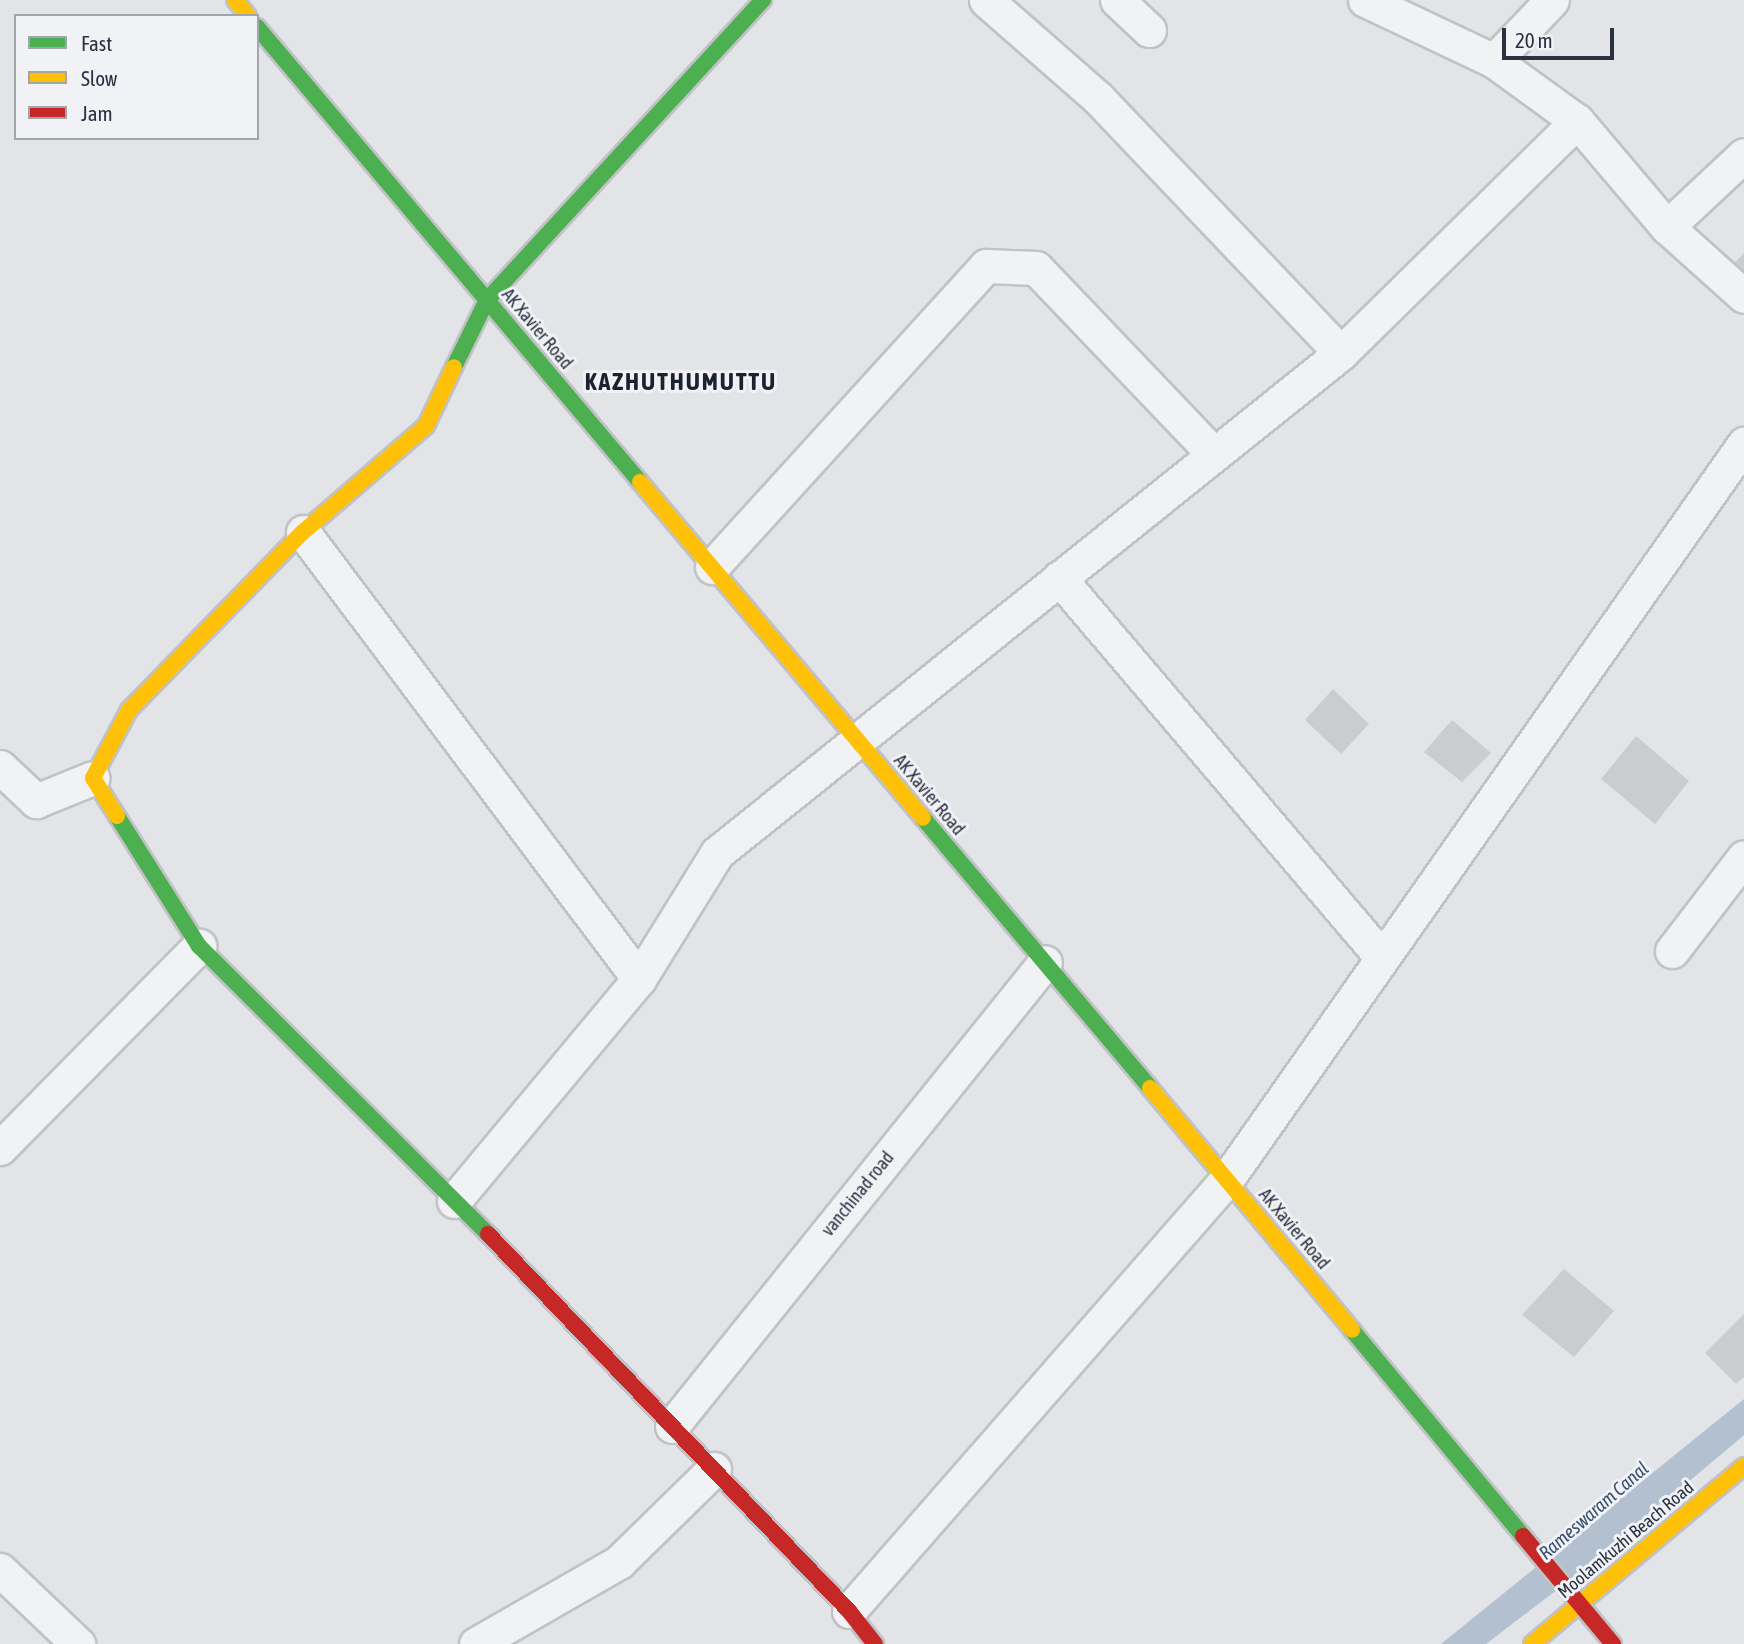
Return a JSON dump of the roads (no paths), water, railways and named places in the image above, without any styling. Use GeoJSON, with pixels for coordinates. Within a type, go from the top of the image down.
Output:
{"type":"FeatureCollection","features":[{"type":"Feature","properties":{"kind":"street"},"geometry":{"type":"LineString","coordinates":[[0,767],[36,801],[93,778],[129,710],[303,532],[426,426],[487,300],[763,0]]}},
{"type":"Feature","properties":{"kind":"street"},"geometry":{"type":"LineString","coordinates":[[986,0],[1098,98],[1341,353]]}},
{"type":"Feature","properties":{"kind":"street"},"geometry":{"type":"LineString","coordinates":[[1117,0],[1149,30]]}},
{"type":"Feature","properties":{"kind":"street"},"geometry":{"type":"LineString","coordinates":[[1365,0],[1493,61],[1577,121],[1667,227],[1744,296]]}},
{"type":"Feature","properties":{"kind":"street"},"geometry":{"type":"LineString","coordinates":[[1493,61],[1552,0]]}},
{"type":"Feature","properties":{"kind":"street","name":"AK Xavier Road"},"geometry":{"type":"LineString","coordinates":[[259,27],[1227,1179],[1582,1603],[1613,1644]]}},
{"type":"Feature","properties":{"kind":"street"},"geometry":{"type":"LineString","coordinates":[[454,1201],[639,979],[717,853],[1341,353],[1577,121]]}},
{"type":"Feature","properties":{"kind":"street"},"geometry":{"type":"LineString","coordinates":[[1667,227],[1744,155]]}},
{"type":"Feature","properties":{"kind":"street"},"geometry":{"type":"LineString","coordinates":[[712,567],[986,265],[1036,268],[1213,453]]}},
{"type":"Feature","properties":{"kind":"street"},"geometry":{"type":"LineString","coordinates":[[849,1611],[1227,1179],[1381,956],[1744,444]]}},
{"type":"Feature","properties":{"kind":"street"},"geometry":{"type":"LineString","coordinates":[[303,532],[639,979]]}},
{"type":"Feature","properties":{"kind":"street"},"geometry":{"type":"LineString","coordinates":[[1059,578],[1381,956]]}},
{"type":"Feature","properties":{"kind":"street"},"geometry":{"type":"LineString","coordinates":[[93,778],[200,946],[454,1201],[714,1469],[849,1611],[875,1644]]}},
{"type":"Feature","properties":{"kind":"street"},"geometry":{"type":"LineString","coordinates":[[1672,951],[1744,857]]}},
{"type":"Feature","properties":{"kind":"street"},"geometry":{"type":"LineString","coordinates":[[0,1148],[200,946]]}},
{"type":"Feature","properties":{"kind":"street","name":"vanchinad road"},"geometry":{"type":"LineString","coordinates":[[672,1426],[1045,962]]}},
{"type":"Feature","properties":{"kind":"street","name":"Moolamkuzhi Beach Road"},"geometry":{"type":"LineString","coordinates":[[1532,1644],[1744,1466]]}},
{"type":"Feature","properties":{"kind":"street"},"geometry":{"type":"LineString","coordinates":[[476,1644],[618,1562],[714,1469]]}},
{"type":"Feature","properties":{"kind":"street"},"geometry":{"type":"LineString","coordinates":[[0,1570],[78,1644]]}},
{"type":"Feature","properties":{"kind":"water"},"geometry":{"type":"Polygon","coordinates":[[[1744,1399],[1744,1435],[1597,1559],[1486,1644],[1441,1644],[1744,1399]]]}},
{"type":"Feature","properties":{"kind":"district","name":"KAZHUTHUMUTTU"},"geometry":{"type":"Point","coordinates":[681,382]}},
{"type":"Feature","properties":{"kind":"water label","name":"Rameswaram Canal"},"geometry":{"type":"Point","coordinates":[1594,1511]}}]}
